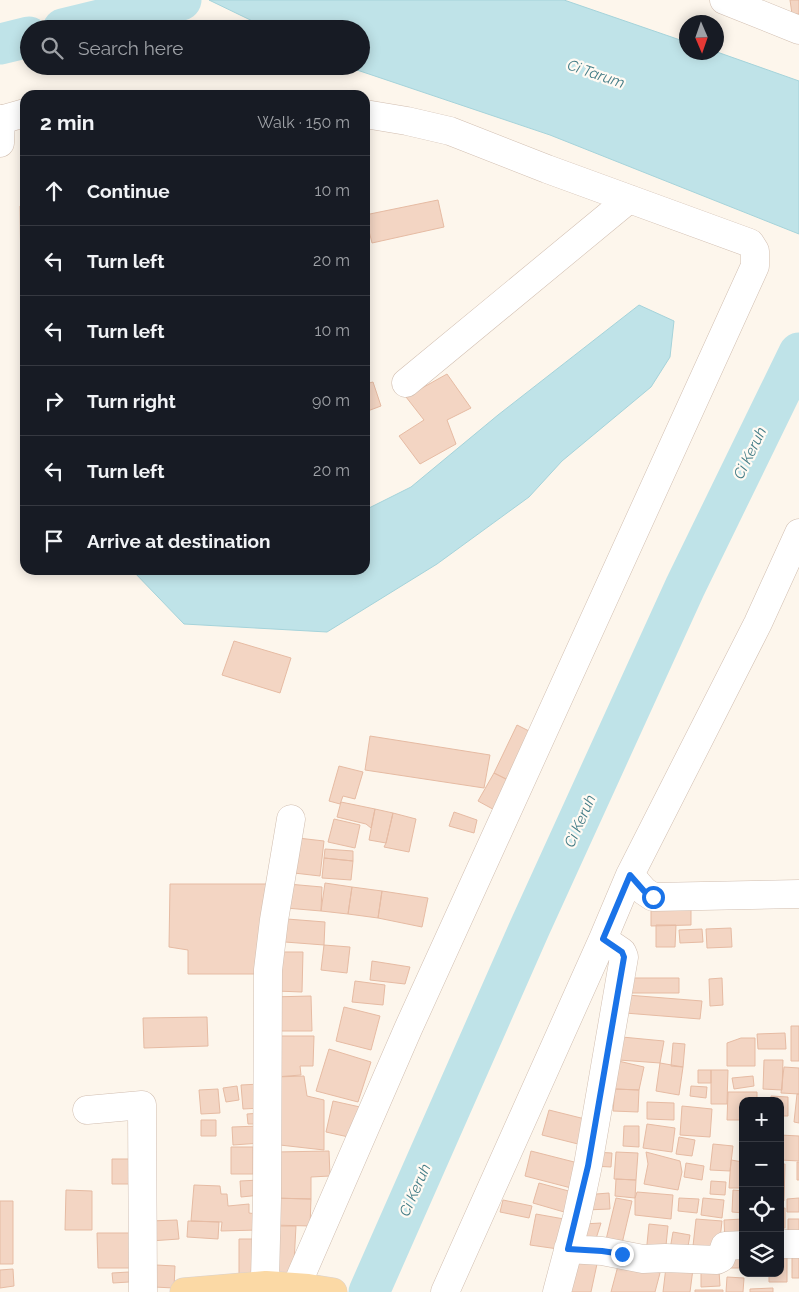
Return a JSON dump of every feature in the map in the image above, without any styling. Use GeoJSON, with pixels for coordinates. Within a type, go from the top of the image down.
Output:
{"type":"FeatureCollection","features":[{"type":"Feature","properties":{"kind":"main road"},"geometry":{"type":"LineString","coordinates":[[184,1292],[296,1288]]}},
{"type":"Feature","properties":{"kind":"street"},"geometry":{"type":"LineString","coordinates":[[724,0],[799,30]]}},
{"type":"Feature","properties":{"kind":"street"},"geometry":{"type":"LineString","coordinates":[[291,819],[274,920],[268,970],[265,1279],[296,1288],[412,1020],[755,266],[755,252],[750,243],[547,169],[450,131],[370,115]]}},
{"type":"Feature","properties":{"kind":"street"},"geometry":{"type":"LineString","coordinates":[[406,383],[629,199]]}},
{"type":"Feature","properties":{"kind":"street"},"geometry":{"type":"LineString","coordinates":[[445,1292],[630,875],[758,623],[799,533]]}},
{"type":"Feature","properties":{"kind":"street"},"geometry":{"type":"LineString","coordinates":[[630,875],[644,891],[653,897],[799,894]]}},
{"type":"Feature","properties":{"kind":"street"},"geometry":{"type":"LineString","coordinates":[[557,1292],[588,1166],[624,957],[622,952],[603,939]]}},
{"type":"Feature","properties":{"kind":"street"},"geometry":{"type":"LineString","coordinates":[[88,1110],[142,1105],[143,1292]]}},
{"type":"Feature","properties":{"kind":"street"},"geometry":{"type":"LineString","coordinates":[[784,1244],[799,1244]]}},
{"type":"Feature","properties":{"kind":"street"},"geometry":{"type":"LineString","coordinates":[[568,1249],[602,1251],[642,1259],[717,1260],[721,1258],[725,1246],[739,1245]]}},
{"type":"Feature","properties":{"kind":"water","name":"Ci Tarum"},"geometry":{"type":"Polygon","coordinates":[[[209,0],[564,0],[679,40],[679,60],[724,60],[724,54],[799,81],[799,234],[550,135],[370,74],[370,20],[250,20],[209,0]]]}},
{"type":"Feature","properties":{"kind":"water"},"geometry":{"type":"Polygon","coordinates":[[[639,305],[674,321],[670,357],[651,387],[562,461],[529,497],[437,564],[327,632],[184,624],[137,575],[370,575],[370,508],[411,487],[498,415],[639,305]]]}},
{"type":"Feature","properties":{"kind":"building"},"geometry":{"type":"Polygon","coordinates":[[[790,0],[799,0],[799,14],[792,14],[790,0]]]}},
{"type":"Feature","properties":{"kind":"building"},"geometry":{"type":"Polygon","coordinates":[[[438,200],[444,227],[372,243],[370,214],[438,200]]]}},
{"type":"Feature","properties":{"kind":"building"},"geometry":{"type":"Polygon","coordinates":[[[447,374],[471,408],[447,420],[456,444],[420,464],[399,436],[424,420],[406,397],[447,374]]]}},
{"type":"Feature","properties":{"kind":"building"},"geometry":{"type":"Polygon","coordinates":[[[373,382],[381,406],[370,410],[370,383],[373,382]]]}},
{"type":"Feature","properties":{"kind":"building"},"geometry":{"type":"Polygon","coordinates":[[[234,641],[291,658],[280,693],[222,675],[234,641]]]}},
{"type":"Feature","properties":{"kind":"building"},"geometry":{"type":"Polygon","coordinates":[[[517,725],[537,735],[514,783],[494,773],[517,725]]]}},
{"type":"Feature","properties":{"kind":"building"},"geometry":{"type":"Polygon","coordinates":[[[370,736],[490,755],[484,788],[365,770],[370,736]]]}},
{"type":"Feature","properties":{"kind":"building"},"geometry":{"type":"Polygon","coordinates":[[[339,766],[363,772],[355,799],[343,796],[340,804],[329,801],[339,766]]]}},
{"type":"Feature","properties":{"kind":"building"},"geometry":{"type":"Polygon","coordinates":[[[494,773],[514,783],[500,813],[478,801],[494,773]]]}},
{"type":"Feature","properties":{"kind":"building"},"geometry":{"type":"Polygon","coordinates":[[[341,802],[375,809],[371,828],[366,824],[337,817],[341,802]]]}},
{"type":"Feature","properties":{"kind":"building"},"geometry":{"type":"Polygon","coordinates":[[[375,809],[393,813],[386,843],[369,840],[375,809]]]}},
{"type":"Feature","properties":{"kind":"building"},"geometry":{"type":"Polygon","coordinates":[[[454,812],[477,820],[474,833],[449,826],[454,812]]]}},
{"type":"Feature","properties":{"kind":"building"},"geometry":{"type":"Polygon","coordinates":[[[393,813],[416,819],[409,852],[384,847],[393,813]]]}},
{"type":"Feature","properties":{"kind":"building"},"geometry":{"type":"Polygon","coordinates":[[[334,819],[360,825],[355,848],[328,842],[334,819]]]}},
{"type":"Feature","properties":{"kind":"building"},"geometry":{"type":"Polygon","coordinates":[[[298,838],[324,841],[320,876],[294,873],[298,838]]]}},
{"type":"Feature","properties":{"kind":"building"},"geometry":{"type":"Polygon","coordinates":[[[325,849],[353,851],[353,861],[324,858],[325,849]]]}},
{"type":"Feature","properties":{"kind":"building"},"geometry":{"type":"Polygon","coordinates":[[[324,858],[353,861],[351,880],[322,878],[324,858]]]}},
{"type":"Feature","properties":{"kind":"building"},"geometry":{"type":"Polygon","coordinates":[[[325,883],[352,887],[348,914],[321,911],[325,883]]]}},
{"type":"Feature","properties":{"kind":"building"},"geometry":{"type":"Polygon","coordinates":[[[170,884],[269,884],[266,974],[188,974],[188,950],[169,947],[170,884]]]}},
{"type":"Feature","properties":{"kind":"building"},"geometry":{"type":"Polygon","coordinates":[[[288,884],[322,887],[321,911],[286,908],[288,884]]]}},
{"type":"Feature","properties":{"kind":"building"},"geometry":{"type":"Polygon","coordinates":[[[352,887],[382,891],[378,918],[348,914],[352,887]]]}},
{"type":"Feature","properties":{"kind":"building"},"geometry":{"type":"Polygon","coordinates":[[[382,891],[428,898],[422,927],[378,918],[382,891]]]}},
{"type":"Feature","properties":{"kind":"building"},"geometry":{"type":"Polygon","coordinates":[[[691,904],[691,925],[651,926],[651,905],[691,904]]]}},
{"type":"Feature","properties":{"kind":"building"},"geometry":{"type":"Polygon","coordinates":[[[287,919],[325,922],[324,945],[285,942],[287,919]]]}},
{"type":"Feature","properties":{"kind":"building"},"geometry":{"type":"Polygon","coordinates":[[[656,925],[676,925],[675,947],[656,947],[656,925]]]}},
{"type":"Feature","properties":{"kind":"building"},"geometry":{"type":"Polygon","coordinates":[[[731,928],[732,947],[707,948],[706,929],[731,928]]]}},
{"type":"Feature","properties":{"kind":"building"},"geometry":{"type":"Polygon","coordinates":[[[702,929],[703,942],[680,943],[679,930],[702,929]]]}},
{"type":"Feature","properties":{"kind":"building"},"geometry":{"type":"Polygon","coordinates":[[[324,945],[350,947],[347,973],[321,970],[324,945]]]}},
{"type":"Feature","properties":{"kind":"building"},"geometry":{"type":"Polygon","coordinates":[[[277,952],[303,952],[302,992],[276,991],[277,952]]]}},
{"type":"Feature","properties":{"kind":"building"},"geometry":{"type":"Polygon","coordinates":[[[372,961],[410,967],[405,984],[370,980],[372,961]]]}},
{"type":"Feature","properties":{"kind":"building"},"geometry":{"type":"Polygon","coordinates":[[[626,978],[679,978],[679,993],[626,993],[626,978]]]}},
{"type":"Feature","properties":{"kind":"building"},"geometry":{"type":"Polygon","coordinates":[[[722,978],[723,1005],[710,1006],[709,979],[722,978]]]}},
{"type":"Feature","properties":{"kind":"building"},"geometry":{"type":"Polygon","coordinates":[[[355,981],[385,985],[383,1005],[352,1002],[355,981]]]}},
{"type":"Feature","properties":{"kind":"building"},"geometry":{"type":"Polygon","coordinates":[[[627,995],[702,1001],[700,1019],[625,1013],[627,995]]]}},
{"type":"Feature","properties":{"kind":"building"},"geometry":{"type":"Polygon","coordinates":[[[311,996],[312,1031],[271,1031],[270,997],[311,996]]]}},
{"type":"Feature","properties":{"kind":"building"},"geometry":{"type":"Polygon","coordinates":[[[344,1007],[380,1016],[371,1050],[336,1041],[344,1007]]]}},
{"type":"Feature","properties":{"kind":"building"},"geometry":{"type":"Polygon","coordinates":[[[207,1017],[208,1046],[144,1048],[143,1018],[207,1017]]]}},
{"type":"Feature","properties":{"kind":"building"},"geometry":{"type":"Polygon","coordinates":[[[791,1026],[799,1026],[799,1061],[791,1061],[791,1026]]]}},
{"type":"Feature","properties":{"kind":"building"},"geometry":{"type":"Polygon","coordinates":[[[785,1033],[786,1049],[758,1049],[757,1034],[785,1033]]]}},
{"type":"Feature","properties":{"kind":"building"},"geometry":{"type":"Polygon","coordinates":[[[271,1036],[314,1036],[313,1066],[300,1066],[301,1075],[275,1077],[271,1036]]]}},
{"type":"Feature","properties":{"kind":"building"},"geometry":{"type":"Polygon","coordinates":[[[622,1037],[664,1041],[660,1063],[619,1060],[622,1037]]]}},
{"type":"Feature","properties":{"kind":"building"},"geometry":{"type":"Polygon","coordinates":[[[741,1038],[755,1038],[755,1066],[727,1066],[727,1043],[741,1038]]]}},
{"type":"Feature","properties":{"kind":"building"},"geometry":{"type":"Polygon","coordinates":[[[673,1043],[685,1044],[683,1067],[671,1066],[673,1043]]]}},
{"type":"Feature","properties":{"kind":"building"},"geometry":{"type":"Polygon","coordinates":[[[329,1049],[371,1062],[358,1102],[316,1091],[329,1049]]]}},
{"type":"Feature","properties":{"kind":"building"},"geometry":{"type":"Polygon","coordinates":[[[614,1060],[644,1067],[639,1090],[615,1089],[614,1060]]]}},
{"type":"Feature","properties":{"kind":"building"},"geometry":{"type":"Polygon","coordinates":[[[764,1060],[783,1060],[782,1090],[763,1089],[764,1060]]]}},
{"type":"Feature","properties":{"kind":"building"},"geometry":{"type":"Polygon","coordinates":[[[660,1063],[683,1067],[679,1095],[656,1091],[660,1063]]]}},
{"type":"Feature","properties":{"kind":"building"},"geometry":{"type":"Polygon","coordinates":[[[784,1067],[799,1068],[799,1094],[781,1093],[784,1067]]]}},
{"type":"Feature","properties":{"kind":"building"},"geometry":{"type":"Polygon","coordinates":[[[698,1070],[711,1070],[711,1083],[698,1083],[698,1070]]]}},
{"type":"Feature","properties":{"kind":"building"},"geometry":{"type":"Polygon","coordinates":[[[711,1070],[728,1070],[727,1104],[711,1104],[711,1070]]]}},
{"type":"Feature","properties":{"kind":"building"},"geometry":{"type":"Polygon","coordinates":[[[304,1076],[307,1096],[324,1100],[324,1150],[271,1144],[275,1077],[304,1076]]]}},
{"type":"Feature","properties":{"kind":"building"},"geometry":{"type":"Polygon","coordinates":[[[753,1076],[754,1086],[734,1089],[732,1078],[753,1076]]]}},
{"type":"Feature","properties":{"kind":"building"},"geometry":{"type":"Polygon","coordinates":[[[260,1084],[262,1108],[243,1109],[241,1085],[260,1084]]]}},
{"type":"Feature","properties":{"kind":"building"},"geometry":{"type":"Polygon","coordinates":[[[237,1086],[239,1100],[226,1102],[223,1088],[237,1086]]]}},
{"type":"Feature","properties":{"kind":"building"},"geometry":{"type":"Polygon","coordinates":[[[691,1086],[707,1087],[706,1098],[690,1096],[691,1086]]]}},
{"type":"Feature","properties":{"kind":"building"},"geometry":{"type":"Polygon","coordinates":[[[218,1089],[220,1113],[201,1114],[199,1090],[218,1089]]]}},
{"type":"Feature","properties":{"kind":"building"},"geometry":{"type":"Polygon","coordinates":[[[615,1089],[639,1090],[638,1112],[613,1111],[615,1089]]]}},
{"type":"Feature","properties":{"kind":"building"},"geometry":{"type":"Polygon","coordinates":[[[728,1092],[757,1092],[757,1097],[739,1097],[739,1120],[727,1120],[728,1092]]]}},
{"type":"Feature","properties":{"kind":"building"},"geometry":{"type":"Polygon","coordinates":[[[797,1094],[799,1094],[799,1123],[794,1122],[797,1094]]]}},
{"type":"Feature","properties":{"kind":"building"},"geometry":{"type":"Polygon","coordinates":[[[771,1096],[788,1097],[788,1116],[784,1116],[784,1097],[771,1096]]]}},
{"type":"Feature","properties":{"kind":"building"},"geometry":{"type":"Polygon","coordinates":[[[333,1101],[360,1107],[353,1138],[326,1132],[333,1101]]]}},
{"type":"Feature","properties":{"kind":"building"},"geometry":{"type":"Polygon","coordinates":[[[647,1102],[674,1103],[674,1120],[647,1119],[647,1102]]]}},
{"type":"Feature","properties":{"kind":"building"},"geometry":{"type":"Polygon","coordinates":[[[682,1106],[712,1109],[710,1137],[680,1135],[682,1106]]]}},
{"type":"Feature","properties":{"kind":"building"},"geometry":{"type":"Polygon","coordinates":[[[549,1110],[589,1120],[582,1145],[542,1135],[549,1110]]]}},
{"type":"Feature","properties":{"kind":"building"},"geometry":{"type":"Polygon","coordinates":[[[261,1113],[261,1124],[248,1124],[247,1114],[261,1113]]]}},
{"type":"Feature","properties":{"kind":"building"},"geometry":{"type":"Polygon","coordinates":[[[201,1120],[216,1120],[216,1136],[201,1136],[201,1120]]]}},
{"type":"Feature","properties":{"kind":"building"},"geometry":{"type":"Polygon","coordinates":[[[647,1124],[675,1128],[672,1152],[643,1148],[647,1124]]]}},
{"type":"Feature","properties":{"kind":"building"},"geometry":{"type":"Polygon","coordinates":[[[260,1126],[261,1143],[233,1145],[232,1127],[260,1126]]]}},
{"type":"Feature","properties":{"kind":"building"},"geometry":{"type":"Polygon","coordinates":[[[624,1126],[639,1126],[639,1147],[623,1146],[624,1126]]]}},
{"type":"Feature","properties":{"kind":"building"},"geometry":{"type":"Polygon","coordinates":[[[784,1135],[799,1136],[799,1161],[784,1160],[784,1135]]]}},
{"type":"Feature","properties":{"kind":"building"},"geometry":{"type":"Polygon","coordinates":[[[679,1137],[695,1140],[692,1156],[676,1154],[679,1137]]]}},
{"type":"Feature","properties":{"kind":"building"},"geometry":{"type":"Polygon","coordinates":[[[713,1144],[733,1146],[730,1171],[710,1170],[713,1144]]]}},
{"type":"Feature","properties":{"kind":"building"},"geometry":{"type":"Polygon","coordinates":[[[231,1147],[253,1147],[253,1174],[231,1174],[231,1147]]]}},
{"type":"Feature","properties":{"kind":"building"},"geometry":{"type":"Polygon","coordinates":[[[329,1151],[330,1176],[311,1177],[311,1199],[271,1198],[276,1152],[329,1151]]]}},
{"type":"Feature","properties":{"kind":"building"},"geometry":{"type":"Polygon","coordinates":[[[531,1151],[582,1164],[575,1189],[525,1176],[531,1151]]]}},
{"type":"Feature","properties":{"kind":"building"},"geometry":{"type":"Polygon","coordinates":[[[594,1152],[612,1153],[611,1167],[593,1166],[594,1152]]]}},
{"type":"Feature","properties":{"kind":"building"},"geometry":{"type":"Polygon","coordinates":[[[616,1152],[638,1153],[636,1180],[614,1179],[616,1152]]]}},
{"type":"Feature","properties":{"kind":"building"},"geometry":{"type":"Polygon","coordinates":[[[646,1152],[680,1161],[682,1172],[678,1190],[644,1184],[648,1164],[646,1152]]]}},
{"type":"Feature","properties":{"kind":"building"},"geometry":{"type":"Polygon","coordinates":[[[112,1159],[129,1159],[130,1184],[112,1184],[112,1159]]]}},
{"type":"Feature","properties":{"kind":"building"},"geometry":{"type":"Polygon","coordinates":[[[731,1160],[739,1161],[739,1188],[729,1188],[731,1160]]]}},
{"type":"Feature","properties":{"kind":"building"},"geometry":{"type":"Polygon","coordinates":[[[797,1162],[799,1162],[799,1180],[797,1180],[797,1162]]]}},
{"type":"Feature","properties":{"kind":"building"},"geometry":{"type":"Polygon","coordinates":[[[686,1163],[704,1166],[702,1180],[684,1177],[686,1163]]]}},
{"type":"Feature","properties":{"kind":"building"},"geometry":{"type":"Polygon","coordinates":[[[784,1164],[785,1164],[784,1201],[784,1164]]]}},
{"type":"Feature","properties":{"kind":"building"},"geometry":{"type":"Polygon","coordinates":[[[616,1179],[636,1180],[635,1198],[615,1196],[616,1179]]]}},
{"type":"Feature","properties":{"kind":"building"},"geometry":{"type":"Polygon","coordinates":[[[260,1180],[261,1195],[241,1197],[240,1181],[260,1180]]]}},
{"type":"Feature","properties":{"kind":"building"},"geometry":{"type":"Polygon","coordinates":[[[711,1181],[726,1182],[725,1195],[710,1194],[711,1181]]]}},
{"type":"Feature","properties":{"kind":"building"},"geometry":{"type":"Polygon","coordinates":[[[539,1183],[576,1193],[571,1214],[533,1203],[539,1183]]]}},
{"type":"Feature","properties":{"kind":"building"},"geometry":{"type":"Polygon","coordinates":[[[194,1185],[220,1186],[221,1194],[227,1194],[228,1206],[249,1204],[249,1213],[257,1214],[258,1230],[221,1231],[222,1222],[191,1221],[194,1185]]]}},
{"type":"Feature","properties":{"kind":"building"},"geometry":{"type":"Polygon","coordinates":[[[66,1190],[92,1191],[92,1230],[65,1230],[66,1190]]]}},
{"type":"Feature","properties":{"kind":"building"},"geometry":{"type":"Polygon","coordinates":[[[733,1190],[739,1191],[739,1213],[732,1212],[733,1190]]]}},
{"type":"Feature","properties":{"kind":"building"},"geometry":{"type":"Polygon","coordinates":[[[637,1192],[673,1195],[671,1219],[635,1215],[637,1192]]]}},
{"type":"Feature","properties":{"kind":"building"},"geometry":{"type":"Polygon","coordinates":[[[609,1193],[610,1209],[585,1210],[584,1195],[609,1193]]]}},
{"type":"Feature","properties":{"kind":"building"},"geometry":{"type":"Polygon","coordinates":[[[272,1198],[311,1199],[310,1226],[272,1225],[272,1198]]]}},
{"type":"Feature","properties":{"kind":"building"},"geometry":{"type":"Polygon","coordinates":[[[616,1198],[632,1201],[620,1252],[604,1248],[616,1198]]]}},
{"type":"Feature","properties":{"kind":"building"},"geometry":{"type":"Polygon","coordinates":[[[679,1198],[699,1199],[697,1213],[678,1211],[679,1198]]]}},
{"type":"Feature","properties":{"kind":"building"},"geometry":{"type":"Polygon","coordinates":[[[703,1198],[724,1200],[722,1218],[701,1215],[703,1198]]]}},
{"type":"Feature","properties":{"kind":"building"},"geometry":{"type":"Polygon","coordinates":[[[799,1198],[799,1212],[787,1212],[787,1199],[799,1198]]]}},
{"type":"Feature","properties":{"kind":"building"},"geometry":{"type":"Polygon","coordinates":[[[503,1200],[532,1206],[529,1218],[500,1212],[503,1200]]]}},
{"type":"Feature","properties":{"kind":"building"},"geometry":{"type":"Polygon","coordinates":[[[0,1201],[13,1201],[13,1264],[0,1264],[0,1201]]]}},
{"type":"Feature","properties":{"kind":"building"},"geometry":{"type":"Polygon","coordinates":[[[784,1208],[785,1208],[784,1228],[784,1208]]]}},
{"type":"Feature","properties":{"kind":"building"},"geometry":{"type":"Polygon","coordinates":[[[536,1214],[564,1219],[558,1249],[530,1245],[536,1214]]]}},
{"type":"Feature","properties":{"kind":"building"},"geometry":{"type":"Polygon","coordinates":[[[696,1219],[722,1221],[718,1258],[692,1255],[696,1219]]]}},
{"type":"Feature","properties":{"kind":"building"},"geometry":{"type":"Polygon","coordinates":[[[739,1219],[739,1242],[725,1242],[724,1220],[739,1219]]]}},
{"type":"Feature","properties":{"kind":"building"},"geometry":{"type":"Polygon","coordinates":[[[788,1219],[799,1219],[799,1241],[788,1240],[788,1219]]]}},
{"type":"Feature","properties":{"kind":"building"},"geometry":{"type":"Polygon","coordinates":[[[177,1220],[179,1239],[150,1241],[149,1221],[177,1220]]]}},
{"type":"Feature","properties":{"kind":"building"},"geometry":{"type":"Polygon","coordinates":[[[188,1221],[219,1222],[218,1239],[187,1237],[188,1221]]]}},
{"type":"Feature","properties":{"kind":"building"},"geometry":{"type":"Polygon","coordinates":[[[601,1223],[593,1248],[574,1246],[583,1224],[601,1223]]]}},
{"type":"Feature","properties":{"kind":"building"},"geometry":{"type":"Polygon","coordinates":[[[649,1224],[668,1226],[665,1255],[646,1254],[649,1224]]]}},
{"type":"Feature","properties":{"kind":"building"},"geometry":{"type":"Polygon","coordinates":[[[271,1226],[296,1226],[293,1281],[269,1280],[271,1226]]]}},
{"type":"Feature","properties":{"kind":"building"},"geometry":{"type":"Polygon","coordinates":[[[673,1232],[690,1235],[686,1258],[669,1255],[673,1232]]]}},
{"type":"Feature","properties":{"kind":"building"},"geometry":{"type":"Polygon","coordinates":[[[97,1233],[131,1233],[131,1268],[98,1268],[97,1233]]]}},
{"type":"Feature","properties":{"kind":"building"},"geometry":{"type":"Polygon","coordinates":[[[239,1239],[261,1239],[260,1276],[239,1275],[239,1239]]]}},
{"type":"Feature","properties":{"kind":"building"},"geometry":{"type":"Polygon","coordinates":[[[730,1251],[739,1252],[739,1268],[729,1268],[730,1251]]]}},
{"type":"Feature","properties":{"kind":"building"},"geometry":{"type":"Polygon","coordinates":[[[792,1254],[799,1254],[799,1278],[792,1278],[792,1254]]]}},
{"type":"Feature","properties":{"kind":"building"},"geometry":{"type":"Polygon","coordinates":[[[784,1255],[787,1255],[787,1282],[769,1282],[769,1277],[784,1277],[784,1255]]]}},
{"type":"Feature","properties":{"kind":"building"},"geometry":{"type":"Polygon","coordinates":[[[572,1260],[597,1264],[591,1292],[567,1292],[572,1260]]]}},
{"type":"Feature","properties":{"kind":"building"},"geometry":{"type":"Polygon","coordinates":[[[619,1262],[660,1273],[655,1292],[611,1292],[619,1262]]]}},
{"type":"Feature","properties":{"kind":"building"},"geometry":{"type":"Polygon","coordinates":[[[156,1265],[175,1266],[174,1288],[154,1287],[156,1265]]]}},
{"type":"Feature","properties":{"kind":"building"},"geometry":{"type":"Polygon","coordinates":[[[666,1267],[693,1269],[690,1292],[663,1292],[666,1267]]]}},
{"type":"Feature","properties":{"kind":"building"},"geometry":{"type":"Polygon","coordinates":[[[13,1269],[14,1286],[0,1288],[0,1270],[13,1269]]]}},
{"type":"Feature","properties":{"kind":"building"},"geometry":{"type":"Polygon","coordinates":[[[719,1271],[720,1286],[701,1287],[701,1272],[719,1271]]]}},
{"type":"Feature","properties":{"kind":"building"},"geometry":{"type":"Polygon","coordinates":[[[129,1272],[129,1282],[113,1283],[112,1273],[129,1272]]]}},
{"type":"Feature","properties":{"kind":"building"},"geometry":{"type":"Polygon","coordinates":[[[727,1277],[744,1278],[743,1292],[726,1292],[727,1277]]]}},
{"type":"Feature","properties":{"kind":"building"},"geometry":{"type":"Polygon","coordinates":[[[773,1288],[773,1292],[750,1292],[750,1289],[773,1288]]]}},
{"type":"Feature","properties":{"kind":"building"},"geometry":{"type":"Polygon","coordinates":[[[695,1290],[723,1290],[723,1292],[695,1292],[695,1290]]]}},
{"type":"Feature","properties":{"kind":"waterway"},"geometry":{"type":"LineString","coordinates":[[100,20],[181,0]]}},
{"type":"Feature","properties":{"kind":"waterway"},"geometry":{"type":"LineString","coordinates":[[0,44],[20,39]]}},
{"type":"Feature","properties":{"kind":"waterway","name":"Ci Keruh"},"geometry":{"type":"LineString","coordinates":[[369,1292],[530,927],[685,587],[799,353]]}},
{"type":"Feature","properties":{"kind":"route"},"geometry":{"type":"LineString","coordinates":[[622,1254],[568,1249],[588,1166],[624,957],[622,952],[603,939],[630,875],[644,891],[653,897]]}}]}
